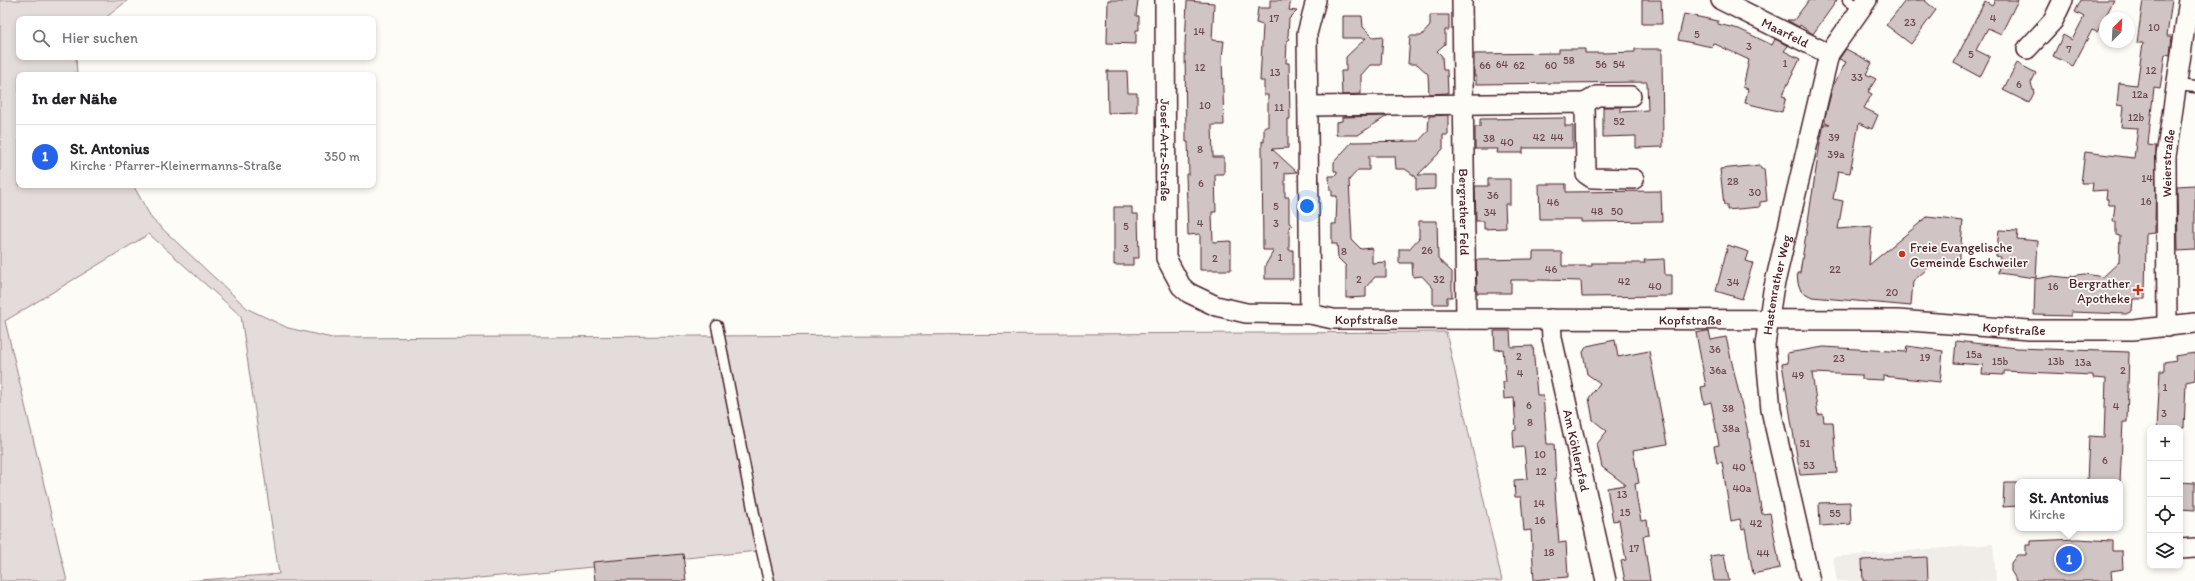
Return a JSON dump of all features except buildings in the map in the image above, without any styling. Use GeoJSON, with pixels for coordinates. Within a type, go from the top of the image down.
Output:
{"type":"FeatureCollection","features":[{"type":"Feature","properties":{"kind":"street","name":"Josef-Artz-Straße"},"geometry":{"type":"LineString","coordinates":[[1165,0],[1166,258],[1181,286],[1189,293]]}},
{"type":"Feature","properties":{"kind":"street"},"geometry":{"type":"LineString","coordinates":[[1310,314],[1307,34],[1316,0]]}},
{"type":"Feature","properties":{"kind":"street","name":"Bergrather Feld"},"geometry":{"type":"LineString","coordinates":[[1462,0],[1466,319]]}},
{"type":"Feature","properties":{"kind":"street","name":"Maarfeld"},"geometry":{"type":"LineString","coordinates":[[1721,0],[1829,54]]}},
{"type":"Feature","properties":{"kind":"street"},"geometry":{"type":"LineString","coordinates":[[2027,49],[2053,20],[2063,0]]}},
{"type":"Feature","properties":{"kind":"street","name":"Weierstraße"},"geometry":{"type":"LineString","coordinates":[[2167,328],[2166,156],[2189,0]]}},
{"type":"Feature","properties":{"kind":"street","name":"Hastenrather Weg"},"geometry":{"type":"LineString","coordinates":[[1810,581],[1771,410],[1765,345],[1775,284],[1829,54],[1858,3]]}},
{"type":"Feature","properties":{"kind":"street"},"geometry":{"type":"LineString","coordinates":[[1308,106],[1585,104],[1597,96],[1631,96]]}},
{"type":"Feature","properties":{"kind":"street"},"geometry":{"type":"LineString","coordinates":[[1585,104],[1586,174],[1592,178],[1634,179]]}},
{"type":"Feature","properties":{"kind":"street","name":"Kopfstraße"},"geometry":{"type":"LineString","coordinates":[[1189,293],[1216,306],[1246,312],[1310,314],[1333,319],[1897,320],[2029,330],[2167,328],[2195,323]]}},
{"type":"Feature","properties":{"kind":"street","name":"Am Köhlerpfad"},"geometry":{"type":"LineString","coordinates":[[1551,319],[1552,338],[1606,581]]}},
{"type":"Feature","properties":{"kind":"street"},"geometry":{"type":"LineString","coordinates":[[2183,549],[2195,548]]}},
{"type":"Feature","properties":{"kind":"lane"},"geometry":{"type":"LineString","coordinates":[[2176,85],[2195,87]]}},
{"type":"Feature","properties":{"kind":"lane"},"geometry":{"type":"LineString","coordinates":[[717,326],[758,534],[769,581]]}},
{"type":"Feature","properties":{"kind":"shaded area"},"geometry":{"type":"Polygon","coordinates":[[[0,0],[128,0],[108,16],[16,16],[16,60],[76,60],[77,72],[16,72],[16,188],[135,188],[152,219],[248,309],[288,328],[332,338],[1446,332],[1502,581],[764,581],[758,551],[448,581],[188,581],[279,574],[241,316],[149,234],[5,321],[67,581],[0,581],[0,0]]]}},
{"type":"Feature","properties":{"kind":"shaded area"},"geometry":{"type":"Polygon","coordinates":[[[1993,544],[1996,581],[1837,581],[1833,557],[1993,544]]]}},
{"type":"Feature","properties":{"kind":"place","name":"Freie Evangelische Gemeinde Eschweiler"},"geometry":{"type":"Point","coordinates":[1902,254]}},
{"type":"Feature","properties":{"kind":"place","name":"Bergrather Apotheke"},"geometry":{"type":"Point","coordinates":[2138,290]}},
{"type":"Feature","properties":{"kind":"place","name":"St. Antonius"},"geometry":{"type":"Point","coordinates":[2069,559]}}]}
